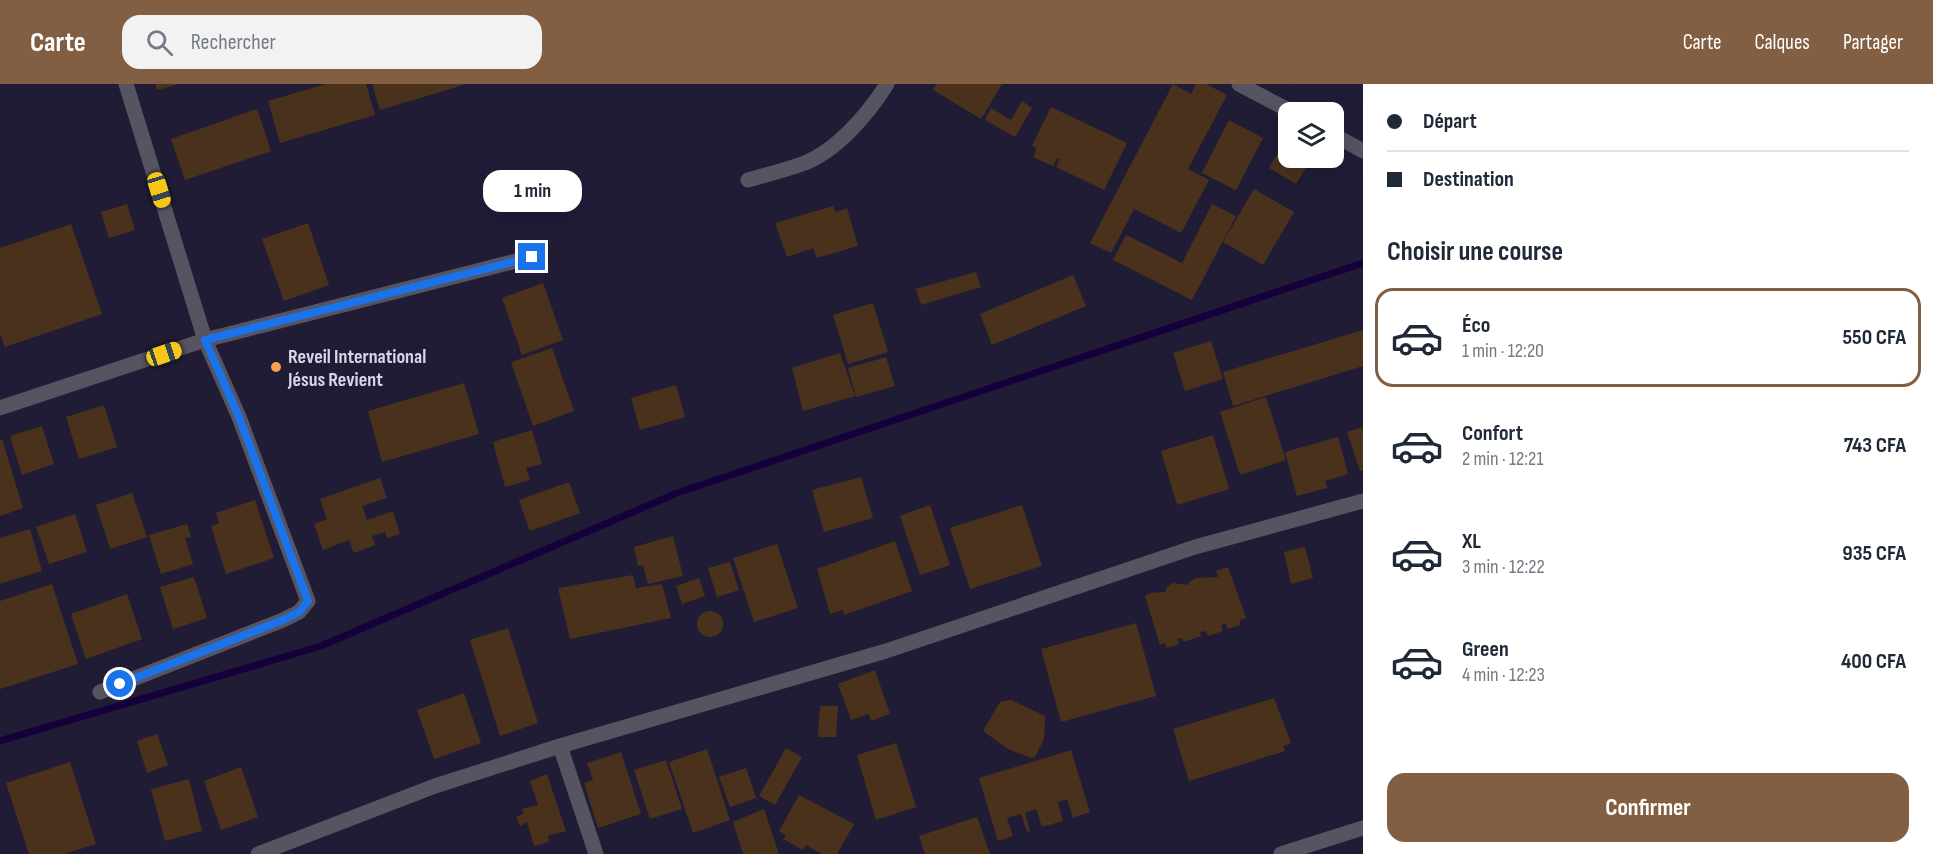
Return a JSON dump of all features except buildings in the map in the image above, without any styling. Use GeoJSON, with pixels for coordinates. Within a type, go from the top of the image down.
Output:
{"type":"FeatureCollection","features":[{"type":"Feature","properties":{"kind":"street"},"geometry":{"type":"LineString","coordinates":[[100,692],[283,620],[299,612],[308,601],[239,417],[205,340],[126,84]]}},
{"type":"Feature","properties":{"kind":"street"},"geometry":{"type":"LineString","coordinates":[[748,180],[804,163],[829,148],[859,120],[887,84]]}},
{"type":"Feature","properties":{"kind":"street"},"geometry":{"type":"LineString","coordinates":[[1239,84],[1278,105]]}},
{"type":"Feature","properties":{"kind":"street"},"geometry":{"type":"LineString","coordinates":[[1344,141],[1363,151]]}},
{"type":"Feature","properties":{"kind":"street"},"geometry":{"type":"LineString","coordinates":[[0,408],[205,340],[532,257]]}},
{"type":"Feature","properties":{"kind":"street"},"geometry":{"type":"LineString","coordinates":[[258,854],[435,786],[560,746],[886,651],[1195,547],[1363,501]]}},
{"type":"Feature","properties":{"kind":"street"},"geometry":{"type":"LineString","coordinates":[[560,746],[596,854]]}},
{"type":"Feature","properties":{"kind":"street"},"geometry":{"type":"LineString","coordinates":[[1281,854],[1363,828]]}},
{"type":"Feature","properties":{"kind":"waterway"},"geometry":{"type":"LineString","coordinates":[[0,741],[321,646],[677,493],[1363,263]]}},
{"type":"Feature","properties":{"kind":"place","name":"Reveil International Jésus Revient"},"geometry":{"type":"Point","coordinates":[276,367]}},
{"type":"Feature","properties":{"kind":"route"},"geometry":{"type":"LineString","coordinates":[[120,684],[283,620],[299,612],[308,601],[239,417],[205,340],[532,257]]}}]}
